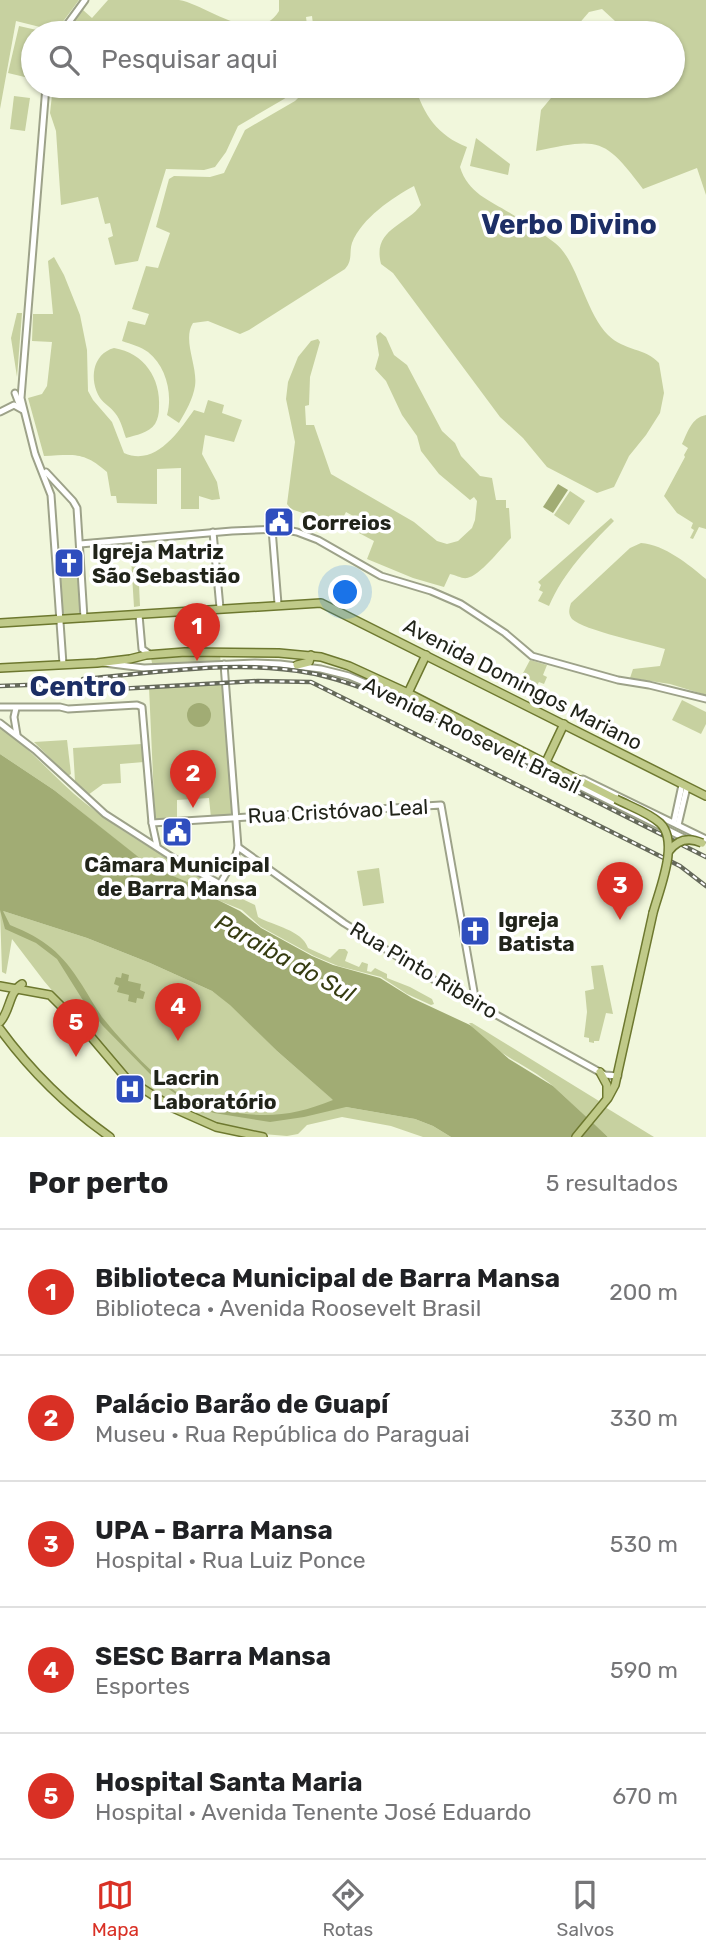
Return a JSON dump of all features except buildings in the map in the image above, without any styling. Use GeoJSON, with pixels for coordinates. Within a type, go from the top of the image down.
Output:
{"type":"FeatureCollection","features":[{"type":"Feature","properties":{"kind":"main road"},"geometry":{"type":"LineString","coordinates":[[0,623],[278,604]]}},
{"type":"Feature","properties":{"kind":"main road","name":"Avenida Domingos Mariano"},"geometry":{"type":"LineString","coordinates":[[278,604],[325,604],[706,796]]}},
{"type":"Feature","properties":{"kind":"main road"},"geometry":{"type":"LineString","coordinates":[[0,668],[101,662],[153,654],[223,652],[312,655],[349,666],[408,693],[558,768],[661,824],[667,835],[669,851],[617,1079],[605,1101],[576,1137]]}},
{"type":"Feature","properties":{"kind":"main road"},"geometry":{"type":"LineString","coordinates":[[297,665],[309,662],[312,655]]}},
{"type":"Feature","properties":{"kind":"main road"},"geometry":{"type":"LineString","coordinates":[[408,693],[426,655]]}},
{"type":"Feature","properties":{"kind":"main road"},"geometry":{"type":"LineString","coordinates":[[548,763],[566,725]]}},
{"type":"Feature","properties":{"kind":"main road"},"geometry":{"type":"LineString","coordinates":[[669,851],[681,840],[693,840],[706,847]]}},
{"type":"Feature","properties":{"kind":"main road"},"geometry":{"type":"LineString","coordinates":[[0,1022],[5,1016],[14,990],[22,984]]}},
{"type":"Feature","properties":{"kind":"main road"},"geometry":{"type":"LineString","coordinates":[[0,986],[50,995],[92,1037],[126,1078],[173,1108],[216,1127],[263,1137]]}},
{"type":"Feature","properties":{"kind":"main road"},"geometry":{"type":"LineString","coordinates":[[0,986],[6,993],[9,1005]]}},
{"type":"Feature","properties":{"kind":"main road"},"geometry":{"type":"LineString","coordinates":[[0,1029],[36,1072],[110,1137]]}},
{"type":"Feature","properties":{"kind":"main road"},"geometry":{"type":"LineString","coordinates":[[600,1072],[607,1085],[605,1101]]}},
{"type":"Feature","properties":{"kind":"street"},"geometry":{"type":"LineString","coordinates":[[70,21],[85,0]]}},
{"type":"Feature","properties":{"kind":"street"},"geometry":{"type":"LineString","coordinates":[[45,98],[22,409],[38,463],[47,480],[53,506],[63,664]]}},
{"type":"Feature","properties":{"kind":"street"},"geometry":{"type":"LineString","coordinates":[[0,412],[14,404],[22,389]]}},
{"type":"Feature","properties":{"kind":"street"},"geometry":{"type":"LineString","coordinates":[[14,404],[15,393]]}},
{"type":"Feature","properties":{"kind":"street"},"geometry":{"type":"LineString","coordinates":[[14,404],[22,409]]}},
{"type":"Feature","properties":{"kind":"street"},"geometry":{"type":"LineString","coordinates":[[38,463],[75,503],[78,512],[84,618]]}},
{"type":"Feature","properties":{"kind":"street"},"geometry":{"type":"LineString","coordinates":[[80,544],[213,532],[272,529],[292,531],[308,535],[381,576],[450,599],[483,618],[535,657],[618,680],[706,699]]}},
{"type":"Feature","properties":{"kind":"street"},"geometry":{"type":"LineString","coordinates":[[272,529],[278,604]]}},
{"type":"Feature","properties":{"kind":"street"},"geometry":{"type":"LineString","coordinates":[[213,532],[220,608]]}},
{"type":"Feature","properties":{"kind":"street"},"geometry":{"type":"LineString","coordinates":[[139,615],[142,649],[153,654]]}},
{"type":"Feature","properties":{"kind":"street","name":"Avenida Roosevelt Brasil"},"geometry":{"type":"LineString","coordinates":[[101,662],[144,668],[255,663],[297,665],[349,676],[404,699],[706,847]]}},
{"type":"Feature","properties":{"kind":"street"},"geometry":{"type":"LineString","coordinates":[[0,723],[105,814],[213,882],[223,883],[238,847],[224,664]]}},
{"type":"Feature","properties":{"kind":"street"},"geometry":{"type":"LineString","coordinates":[[0,708],[141,706],[145,723],[154,841],[159,848]]}},
{"type":"Feature","properties":{"kind":"street"},"geometry":{"type":"LineString","coordinates":[[16,708],[16,735]]}},
{"type":"Feature","properties":{"kind":"street"},"geometry":{"type":"LineString","coordinates":[[558,768],[706,839]]}},
{"type":"Feature","properties":{"kind":"street"},"geometry":{"type":"LineString","coordinates":[[676,824],[685,786]]}},
{"type":"Feature","properties":{"kind":"street","name":"Rua Cristóvao Leal"},"geometry":{"type":"LineString","coordinates":[[152,823],[442,805],[476,1003]]}},
{"type":"Feature","properties":{"kind":"street"},"geometry":{"type":"LineString","coordinates":[[139,836],[148,834],[152,823]]}},
{"type":"Feature","properties":{"kind":"street","name":"Rua Pinto Ribeiro"},"geometry":{"type":"LineString","coordinates":[[238,847],[344,923],[444,986],[617,1079]]}},
{"type":"Feature","properties":{"kind":"shaded area"},"geometry":{"type":"Polygon","coordinates":[[[0,0],[79,0],[63,21],[16,21],[0,109],[0,0]]]}},
{"type":"Feature","properties":{"kind":"shaded area"},"geometry":{"type":"Polygon","coordinates":[[[108,0],[179,0],[231,21],[74,21],[83,10],[92,18],[108,0]]]}},
{"type":"Feature","properties":{"kind":"shaded area"},"geometry":{"type":"Polygon","coordinates":[[[279,0],[706,0],[706,195],[697,168],[643,189],[619,159],[599,146],[574,144],[536,151],[541,110],[551,98],[685,98],[685,21],[615,21],[602,9],[589,12],[581,21],[313,21],[312,16],[306,17],[306,21],[269,21],[279,11],[279,0]]]}},
{"type":"Feature","properties":{"kind":"shaded area"},"geometry":{"type":"Polygon","coordinates":[[[19,26],[21,26],[21,76],[8,73],[19,26]]]}},
{"type":"Feature","properties":{"kind":"shaded area"},"geometry":{"type":"Polygon","coordinates":[[[14,96],[30,98],[25,131],[10,129],[14,96]]]}},
{"type":"Feature","properties":{"kind":"shaded area"},"geometry":{"type":"Polygon","coordinates":[[[52,98],[285,98],[238,126],[226,152],[215,167],[204,170],[166,169],[138,261],[115,265],[108,238],[113,236],[110,223],[105,224],[98,197],[61,205],[56,131],[50,113],[52,98]]]}},
{"type":"Feature","properties":{"kind":"shaded area"},"geometry":{"type":"Polygon","coordinates":[[[298,98],[419,98],[433,123],[448,137],[467,147],[460,167],[474,190],[555,243],[570,261],[593,313],[608,335],[659,363],[664,393],[660,413],[629,456],[614,487],[597,493],[547,467],[523,438],[500,417],[393,273],[381,264],[381,243],[386,235],[421,205],[414,186],[387,203],[363,225],[352,243],[350,259],[345,269],[249,330],[240,334],[208,321],[193,323],[189,337],[195,378],[194,391],[179,423],[167,415],[169,398],[164,373],[145,350],[122,341],[128,321],[145,325],[149,314],[132,309],[146,266],[158,268],[170,233],[156,227],[169,179],[174,176],[210,177],[224,173],[245,130],[298,98]]]}},
{"type":"Feature","properties":{"kind":"shaded area"},"geometry":{"type":"Polygon","coordinates":[[[476,138],[510,164],[508,175],[470,166],[476,138]]]}},
{"type":"Feature","properties":{"kind":"shaded area"},"geometry":{"type":"Polygon","coordinates":[[[54,257],[80,315],[87,350],[88,391],[112,422],[124,453],[136,456],[156,451],[174,437],[194,410],[204,413],[208,400],[224,405],[222,413],[242,420],[234,442],[205,435],[202,454],[217,482],[220,499],[212,500],[199,496],[199,509],[181,509],[181,468],[157,469],[157,504],[117,503],[116,496],[111,496],[107,472],[99,465],[78,456],[44,456],[28,398],[42,394],[47,386],[52,342],[32,341],[33,314],[53,314],[48,261],[54,257]]]}},
{"type":"Feature","properties":{"kind":"shaded area"},"geometry":{"type":"Polygon","coordinates":[[[17,313],[22,313],[17,377],[11,338],[17,313]]]}},
{"type":"Feature","properties":{"kind":"shaded area"},"geometry":{"type":"Polygon","coordinates":[[[380,332],[386,337],[394,355],[407,365],[442,431],[455,443],[461,456],[480,476],[492,478],[496,500],[506,500],[506,508],[509,508],[511,538],[478,572],[465,578],[450,574],[444,587],[413,578],[367,559],[374,541],[359,533],[364,522],[346,512],[336,531],[328,528],[329,522],[291,509],[287,504],[295,442],[286,399],[288,382],[298,357],[311,341],[318,339],[320,342],[310,377],[309,405],[305,406],[306,425],[314,425],[331,474],[414,522],[437,541],[447,544],[458,541],[472,528],[477,501],[474,497],[470,500],[439,474],[421,451],[417,436],[402,415],[386,381],[375,369],[379,355],[376,336],[380,332]]]}},
{"type":"Feature","properties":{"kind":"shaded area"},"geometry":{"type":"Polygon","coordinates":[[[114,348],[142,361],[154,377],[159,397],[159,414],[155,424],[146,432],[126,438],[119,419],[100,398],[94,383],[97,362],[107,351],[114,348]]]}},
{"type":"Feature","properties":{"kind":"shaded area"},"geometry":{"type":"Polygon","coordinates":[[[706,415],[706,529],[699,527],[693,539],[690,538],[694,530],[691,528],[693,523],[677,513],[664,496],[685,457],[688,448],[682,444],[688,430],[693,422],[706,415]]]}},
{"type":"Feature","properties":{"kind":"shaded area"},"geometry":{"type":"Polygon","coordinates":[[[570,491],[585,501],[569,525],[554,515],[570,491]]]}},
{"type":"Feature","properties":{"kind":"shaded area"},"geometry":{"type":"Polygon","coordinates":[[[611,518],[614,521],[569,571],[549,606],[538,601],[543,592],[539,590],[541,585],[538,582],[611,518]]]}},
{"type":"Feature","properties":{"kind":"shaded area"},"geometry":{"type":"Polygon","coordinates":[[[137,541],[140,606],[134,607],[130,542],[137,541]]]}},
{"type":"Feature","properties":{"kind":"shaded area"},"geometry":{"type":"Polygon","coordinates":[[[641,543],[667,551],[706,579],[706,695],[670,684],[630,678],[633,669],[660,666],[665,649],[589,628],[572,619],[570,615],[571,603],[630,548],[641,543]]]}},
{"type":"Feature","properties":{"kind":"shaded area"},"geometry":{"type":"Polygon","coordinates":[[[80,570],[83,617],[60,618],[57,571],[80,570]]]}},
{"type":"Feature","properties":{"kind":"shaded area"},"geometry":{"type":"Polygon","coordinates":[[[220,655],[221,665],[153,668],[151,658],[220,655]]]}},
{"type":"Feature","properties":{"kind":"shaded area"},"geometry":{"type":"Polygon","coordinates":[[[530,660],[547,665],[543,675],[547,677],[544,684],[539,682],[536,687],[521,677],[530,660]]]}},
{"type":"Feature","properties":{"kind":"shaded area"},"geometry":{"type":"Polygon","coordinates":[[[225,683],[233,816],[211,818],[209,798],[177,800],[177,820],[155,821],[149,687],[225,683]]]}},
{"type":"Feature","properties":{"kind":"shaded area"},"geometry":{"type":"Polygon","coordinates":[[[682,700],[706,712],[706,724],[701,734],[672,720],[682,700]]]}},
{"type":"Feature","properties":{"kind":"shaded area"},"geometry":{"type":"Polygon","coordinates":[[[0,728],[23,745],[74,794],[101,815],[218,888],[230,888],[236,896],[255,905],[258,917],[294,933],[308,948],[330,958],[339,949],[345,949],[348,952],[345,961],[359,967],[362,962],[368,964],[367,971],[371,972],[375,968],[387,974],[387,978],[432,999],[434,1004],[407,994],[381,977],[338,966],[314,956],[261,927],[242,910],[220,901],[205,889],[150,867],[54,790],[0,754],[0,728]]]}},
{"type":"Feature","properties":{"kind":"shaded area"},"geometry":{"type":"Polygon","coordinates":[[[67,740],[71,774],[68,776],[34,742],[67,740]]]}},
{"type":"Feature","properties":{"kind":"shaded area"},"geometry":{"type":"Polygon","coordinates":[[[142,744],[144,762],[120,764],[121,783],[103,784],[88,795],[75,781],[73,748],[142,744]]]}},
{"type":"Feature","properties":{"kind":"shaded area"},"geometry":{"type":"Polygon","coordinates":[[[379,868],[384,903],[363,906],[357,871],[379,868]]]}},
{"type":"Feature","properties":{"kind":"shaded area"},"geometry":{"type":"Polygon","coordinates":[[[0,910],[87,938],[212,991],[230,1004],[277,1051],[331,1098],[346,1107],[415,1119],[451,1137],[423,1137],[391,1126],[342,1117],[307,1125],[298,1134],[287,1136],[228,1131],[201,1122],[126,1078],[12,939],[6,974],[2,972],[0,910]]]}},
{"type":"Feature","properties":{"kind":"shaded area"},"geometry":{"type":"Polygon","coordinates":[[[603,965],[613,1014],[606,1013],[599,1041],[594,1043],[584,1037],[587,1012],[585,991],[594,989],[591,966],[603,965]]]}},
{"type":"Feature","properties":{"kind":"shaded area"},"geometry":{"type":"Polygon","coordinates":[[[469,1023],[599,1101],[586,1117],[553,1086],[487,1042],[469,1023]]]}},
{"type":"Feature","properties":{"kind":"shaded area"},"geometry":{"type":"Polygon","coordinates":[[[605,1107],[654,1137],[608,1137],[592,1123],[605,1107]]]}},
{"type":"Feature","properties":{"kind":"water"},"geometry":{"type":"Polygon","coordinates":[[[558,484],[568,490],[553,513],[543,507],[558,484]]]}},
{"type":"Feature","properties":{"kind":"water"},"geometry":{"type":"Polygon","coordinates":[[[199,703],[207,707],[211,715],[207,723],[199,727],[191,723],[187,715],[191,707],[199,703]]]}},
{"type":"Feature","properties":{"kind":"water","name":"Paraiba do Sul"},"geometry":{"type":"Polygon","coordinates":[[[0,754],[54,790],[151,867],[205,889],[261,928],[312,956],[380,978],[412,998],[470,1025],[509,1059],[553,1086],[608,1137],[451,1137],[415,1119],[346,1107],[270,1122],[214,1113],[191,1105],[155,1079],[103,1026],[57,959],[36,943],[5,929],[0,910],[0,754]],[[3,911],[10,925],[43,942],[60,956],[75,974],[102,1017],[120,1038],[154,1073],[187,1099],[223,1110],[266,1115],[292,1113],[333,1100],[212,991],[87,938],[3,911]]]}},
{"type":"Feature","properties":{"kind":"water"},"geometry":{"type":"Polygon","coordinates":[[[122,973],[129,975],[128,981],[141,984],[140,990],[145,992],[143,999],[137,998],[136,1003],[128,1001],[129,995],[117,992],[119,986],[114,984],[116,977],[121,978],[122,973]]]}},
{"type":"Feature","properties":{"kind":"railway"},"geometry":{"type":"LineString","coordinates":[[83,679],[225,667],[282,669],[331,678],[393,699],[706,857]]}},
{"type":"Feature","properties":{"kind":"railway"},"geometry":{"type":"LineString","coordinates":[[0,686],[53,684],[118,689],[258,681],[311,682],[680,866],[706,886]]}},
{"type":"Feature","properties":{"kind":"place","name":"Correios"},"geometry":{"type":"Point","coordinates":[279,522]}},
{"type":"Feature","properties":{"kind":"place","name":"Igreja Matriz São Sebastião"},"geometry":{"type":"Point","coordinates":[69,563]}},
{"type":"Feature","properties":{"kind":"place","name":"Biblioteca Municipal de Barra Mansa"},"geometry":{"type":"Point","coordinates":[197,661]}},
{"type":"Feature","properties":{"kind":"place","name":"Palácio Barão de Guapí"},"geometry":{"type":"Point","coordinates":[193,808]}},
{"type":"Feature","properties":{"kind":"place","name":"Câmara Municipal de Barra Mansa"},"geometry":{"type":"Point","coordinates":[177,832]}},
{"type":"Feature","properties":{"kind":"place","name":"UPA - Barra Mansa"},"geometry":{"type":"Point","coordinates":[620,920]}},
{"type":"Feature","properties":{"kind":"place","name":"Igreja Batista"},"geometry":{"type":"Point","coordinates":[475,931]}},
{"type":"Feature","properties":{"kind":"place","name":"SESC Barra Mansa"},"geometry":{"type":"Point","coordinates":[178,1041]}},
{"type":"Feature","properties":{"kind":"place","name":"Hospital Santa Maria"},"geometry":{"type":"Point","coordinates":[76,1057]}},
{"type":"Feature","properties":{"kind":"place","name":"Lacrin Laboratório"},"geometry":{"type":"Point","coordinates":[130,1089]}},
{"type":"Feature","properties":{"kind":"district","name":"Verbo Divino"},"geometry":{"type":"Point","coordinates":[569,224]}},
{"type":"Feature","properties":{"kind":"district","name":"Centro"},"geometry":{"type":"Point","coordinates":[78,686]}}]}
